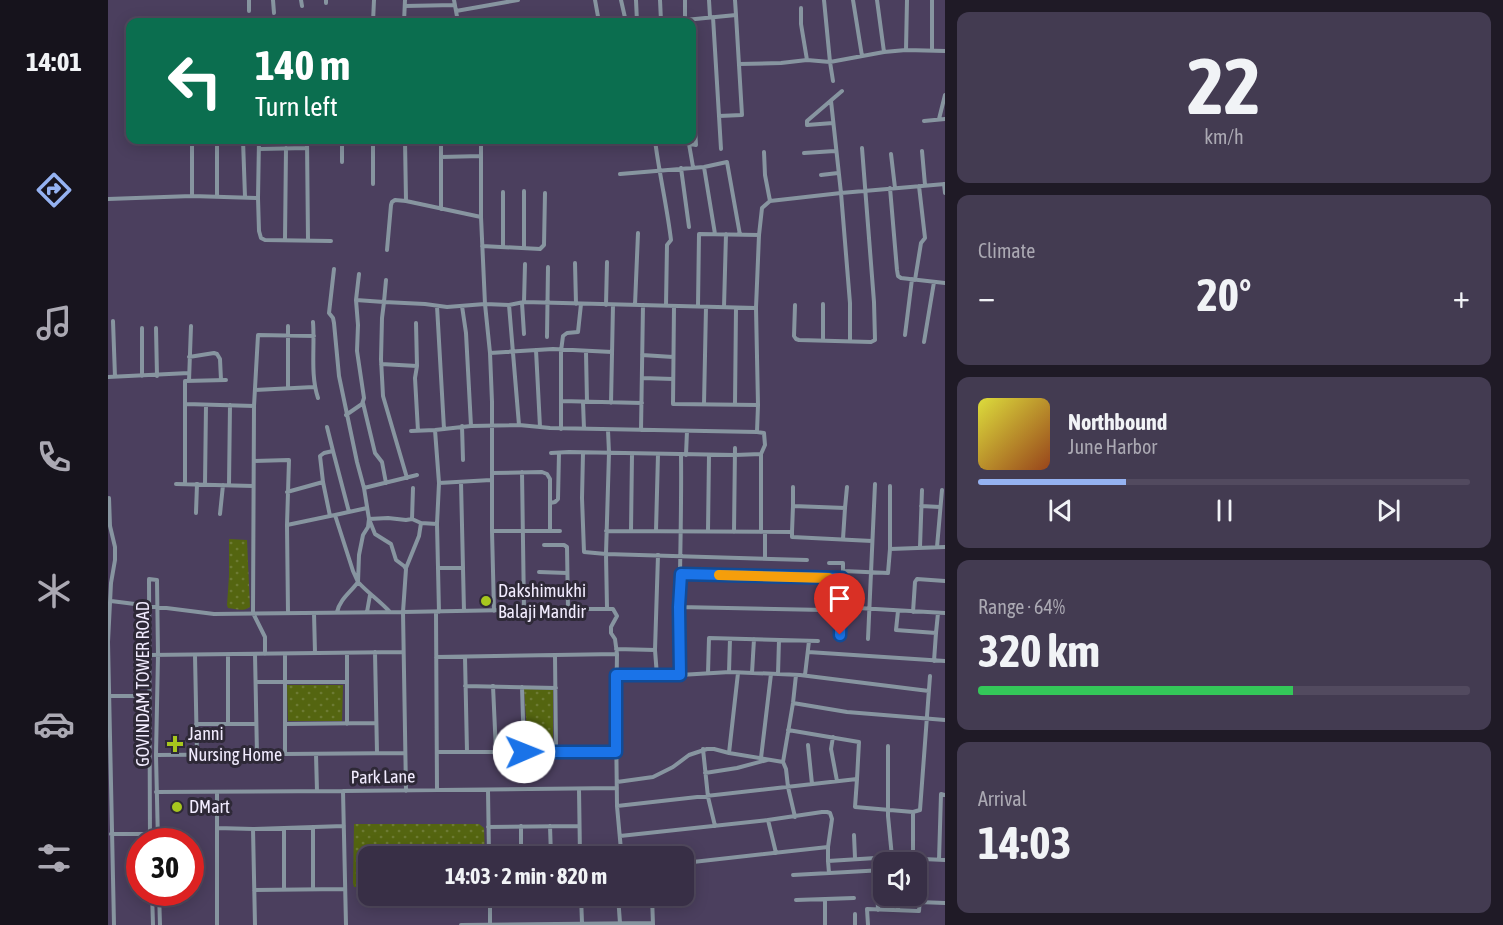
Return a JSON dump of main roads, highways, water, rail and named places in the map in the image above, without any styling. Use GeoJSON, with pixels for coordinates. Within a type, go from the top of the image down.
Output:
{"type":"FeatureCollection","features":[{"type":"Feature","properties":{"kind":"place","name":"Dakshimukhi Balaji Mandir"},"geometry":{"type":"Point","coordinates":[486,601]}},
{"type":"Feature","properties":{"kind":"place","name":"Janni Nursing Home"},"geometry":{"type":"Point","coordinates":[175,744]}},
{"type":"Feature","properties":{"kind":"place","name":"DMart"},"geometry":{"type":"Point","coordinates":[177,807]}}]}
